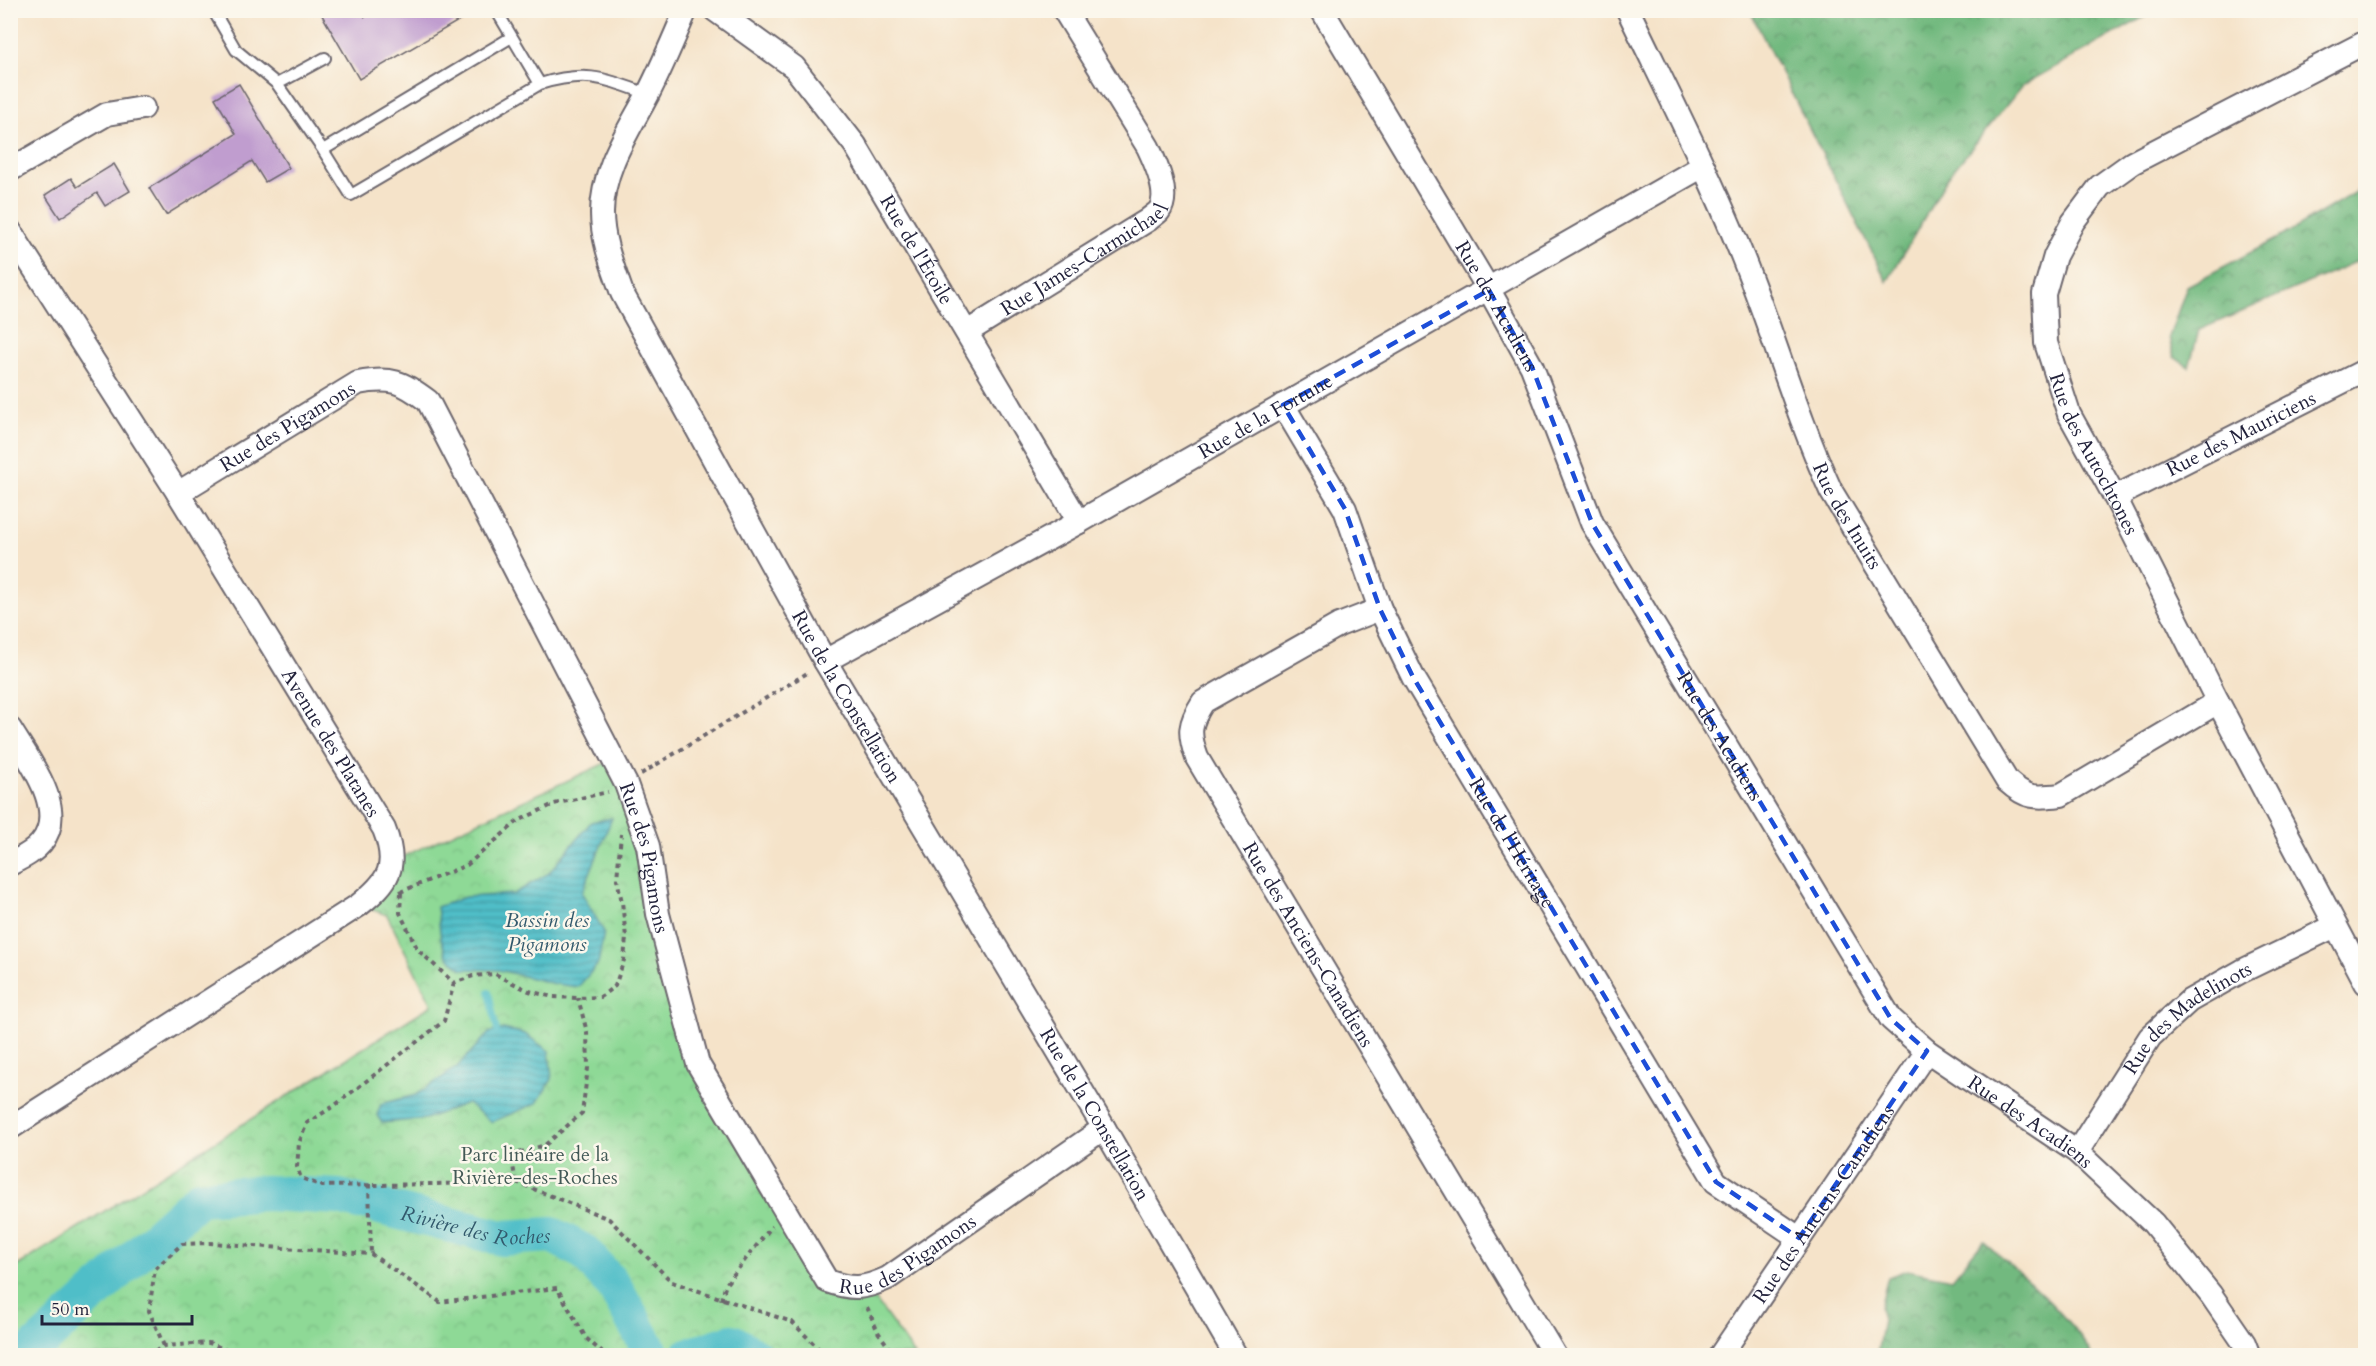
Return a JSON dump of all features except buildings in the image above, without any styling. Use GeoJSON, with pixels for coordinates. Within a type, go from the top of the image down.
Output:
{"type":"FeatureCollection","features":[{"type":"Feature","properties":{"kind":"street","name":"Rue de la Constellation"},"geometry":{"type":"LineString","coordinates":[[686,10],[648,94],[627,129],[608,174],[602,212],[607,251],[622,293],[825,662],[1104,1128],[1236,1356]]}},
{"type":"Feature","properties":{"kind":"street","name":"Rue de l'Étoile"},"geometry":{"type":"LineString","coordinates":[[715,10],[794,67],[849,136],[1079,522]]}},
{"type":"Feature","properties":{"kind":"street","name":"Rue James-Carmichael"},"geometry":{"type":"LineString","coordinates":[[967,332],[1148,220],[1161,209],[1163,191],[1158,169],[1148,147],[1064,10]]}},
{"type":"Feature","properties":{"kind":"street","name":"Rue des Acadiens"},"geometry":{"type":"LineString","coordinates":[[1322,10],[1489,290],[1532,368],[1592,523],[1891,1019],[1927,1051],[2077,1152],[2153,1223],[2211,1295],[2244,1343],[2249,1356]]}},
{"type":"Feature","properties":{"kind":"street","name":"Rue des Inuits"},"geometry":{"type":"LineString","coordinates":[[1628,10],[1702,166],[1759,299],[1815,456],[1831,491],[2007,781],[2021,794],[2041,798],[2061,795],[2218,702]]}},
{"type":"Feature","properties":{"kind":"street","name":"Rue des Autochtones"},"geometry":{"type":"LineString","coordinates":[[2366,42],[2132,163],[2100,186],[2073,222],[2055,256],[2044,294],[2046,343],[2069,414],[2115,497],[2218,702],[2366,983]]}},
{"type":"Feature","properties":{"kind":"street"},"geometry":{"type":"LineString","coordinates":[[10,170],[107,114],[142,108]]}},
{"type":"Feature","properties":{"kind":"street","name":"Rue de la Fortune"},"geometry":{"type":"LineString","coordinates":[[825,662],[1079,522],[1489,290],[1702,166]]}},
{"type":"Feature","properties":{"kind":"street","name":"Avenue des Platanes"},"geometry":{"type":"LineString","coordinates":[[10,231],[178,493],[384,829],[392,849],[394,885]]}},
{"type":"Feature","properties":{"kind":"street","name":"Rue des Mauriciens"},"geometry":{"type":"LineString","coordinates":[[2115,497],[2366,370]]}},
{"type":"Feature","properties":{"kind":"street","name":"Rue des Pigamons"},"geometry":{"type":"LineString","coordinates":[[178,493],[358,383],[375,380],[407,384],[428,400],[626,784],[648,846],[658,914],[698,1064],[826,1281],[844,1287],[867,1288],[888,1278],[1104,1128]]}},
{"type":"Feature","properties":{"kind":"street","name":"Rue de l'Héritage"},"geometry":{"type":"LineString","coordinates":[[1283,405],[1345,509],[1380,609],[1413,677],[1716,1182],[1798,1239]]}},
{"type":"Feature","properties":{"kind":"street","name":"Rue des Anciens-Canadiens"},"geometry":{"type":"LineString","coordinates":[[1380,609],[1339,625],[1203,702],[1192,719],[1190,739],[1197,758],[1555,1356]]}},
{"type":"Feature","properties":{"kind":"street"},"geometry":{"type":"LineString","coordinates":[[10,729],[45,789],[51,809],[49,828],[42,843],[30,854],[10,864]]}},
{"type":"Feature","properties":{"kind":"street"},"geometry":{"type":"LineString","coordinates":[[10,1128],[359,905],[378,890],[394,885]]}},
{"type":"Feature","properties":{"kind":"street","name":"Rue des Madelinots"},"geometry":{"type":"LineString","coordinates":[[2077,1152],[2150,1037],[2189,1001],[2242,971],[2335,926]]}},
{"type":"Feature","properties":{"kind":"street","name":"Rue des Anciens-Canadiens"},"geometry":{"type":"LineString","coordinates":[[1720,1356],[1927,1051]]}},
{"type":"Feature","properties":{"kind":"lane"},"geometry":{"type":"LineString","coordinates":[[213,10],[236,50],[277,84],[351,195],[540,84],[566,76],[601,77],[648,94]]}},
{"type":"Feature","properties":{"kind":"lane"},"geometry":{"type":"LineString","coordinates":[[496,10],[510,38],[540,84]]}},
{"type":"Feature","properties":{"kind":"lane"},"geometry":{"type":"LineString","coordinates":[[323,150],[510,38]]}},
{"type":"Feature","properties":{"kind":"lane"},"geometry":{"type":"LineString","coordinates":[[277,84],[325,58]]}},
{"type":"Feature","properties":{"kind":"path"},"geometry":{"type":"LineString","coordinates":[[454,983],[418,950],[400,914],[394,885],[467,865],[518,821],[554,804],[604,794],[626,784],[825,662]]}},
{"type":"Feature","properties":{"kind":"path"},"geometry":{"type":"LineString","coordinates":[[454,983],[473,976],[495,974],[529,991],[553,997],[578,998],[600,997],[615,986],[624,960],[626,937],[617,879],[620,837],[625,822],[636,813]]}},
{"type":"Feature","properties":{"kind":"path"},"geometry":{"type":"LineString","coordinates":[[454,983],[444,1021],[334,1106],[307,1123],[299,1143],[297,1167],[301,1178],[322,1186],[489,1183],[503,1188],[516,1182],[609,1219],[672,1282],[792,1322],[826,1356]]}},
{"type":"Feature","properties":{"kind":"path"},"geometry":{"type":"LineString","coordinates":[[516,1182],[511,1155],[544,1145],[582,1113],[588,1068],[587,1032],[578,998]]}},
{"type":"Feature","properties":{"kind":"path"},"geometry":{"type":"LineString","coordinates":[[369,1184],[371,1254]]}},
{"type":"Feature","properties":{"kind":"path"},"geometry":{"type":"LineString","coordinates":[[721,1300],[726,1284],[784,1212]]}},
{"type":"Feature","properties":{"kind":"path"},"geometry":{"type":"LineString","coordinates":[[164,1346],[149,1311],[155,1269],[182,1244],[210,1243],[371,1254],[440,1302],[557,1288],[586,1338],[606,1356]]}},
{"type":"Feature","properties":{"kind":"path"},"geometry":{"type":"LineString","coordinates":[[858,1287],[878,1332],[895,1356]]}},
{"type":"Feature","properties":{"kind":"path"},"geometry":{"type":"LineString","coordinates":[[147,1356],[164,1346],[209,1343],[242,1356]]}},
{"type":"Feature","properties":{"kind":"highlighted area"},"geometry":{"type":"Polygon","coordinates":[[[1489,290],[1532,367],[1592,523],[1891,1019],[1927,1051],[1799,1238],[1716,1182],[1413,677],[1380,609],[1345,509],[1283,405],[1489,290]]]}},
{"type":"Feature","properties":{"kind":"green space"},"geometry":{"type":"Polygon","coordinates":[[[1750,11],[2155,11],[2023,85],[1948,177],[1887,282],[1750,11]]]}},
{"type":"Feature","properties":{"kind":"green space"},"geometry":{"type":"Polygon","coordinates":[[[2365,186],[2365,258],[2199,330],[2189,367],[2174,357],[2169,337],[2187,286],[2282,236],[2365,186]]]}},
{"type":"Feature","properties":{"kind":"green space","name":"Parc linéaire de la Rivière-des-Roches"},"geometry":{"type":"Polygon","coordinates":[[[614,759],[698,1064],[817,1267],[867,1288],[915,1355],[11,1356],[11,1270],[432,1005],[387,915],[359,905],[391,862],[614,759]]]}},
{"type":"Feature","properties":{"kind":"green space"},"geometry":{"type":"Polygon","coordinates":[[[1983,1241],[2057,1310],[2071,1325],[2092,1355],[1877,1355],[1883,1319],[1880,1308],[1888,1277],[1907,1270],[1952,1279],[1983,1241]]]}},
{"type":"Feature","properties":{"kind":"water","name":"Bassin des Pigamons"},"geometry":{"type":"Polygon","coordinates":[[[612,818],[582,893],[604,932],[598,964],[578,987],[555,984],[499,970],[462,969],[447,956],[441,939],[437,907],[465,897],[514,894],[549,873],[591,822],[612,818]]]}},
{"type":"Feature","properties":{"kind":"water"},"geometry":{"type":"Polygon","coordinates":[[[503,1029],[525,1034],[549,1051],[552,1079],[537,1103],[492,1122],[467,1103],[425,1119],[382,1123],[377,1115],[381,1104],[416,1095],[457,1067],[489,1033],[503,1029]]]}},
{"type":"Feature","properties":{"kind":"waterway"},"geometry":{"type":"LineString","coordinates":[[489,992],[497,1031]]}},
{"type":"Feature","properties":{"kind":"waterway","name":"Rivière des Roches"},"geometry":{"type":"LineString","coordinates":[[26,1356],[199,1198],[266,1193],[339,1197],[359,1202]]}},
{"type":"Feature","properties":{"kind":"waterway","name":"Rivière des Roches"},"geometry":{"type":"LineString","coordinates":[[380,1207],[502,1238],[552,1235],[584,1252],[614,1286],[653,1356]]}},
{"type":"Feature","properties":{"kind":"waterway","name":"Rivière des Roches"},"geometry":{"type":"LineString","coordinates":[[688,1356],[732,1342],[755,1356]]}}]}
